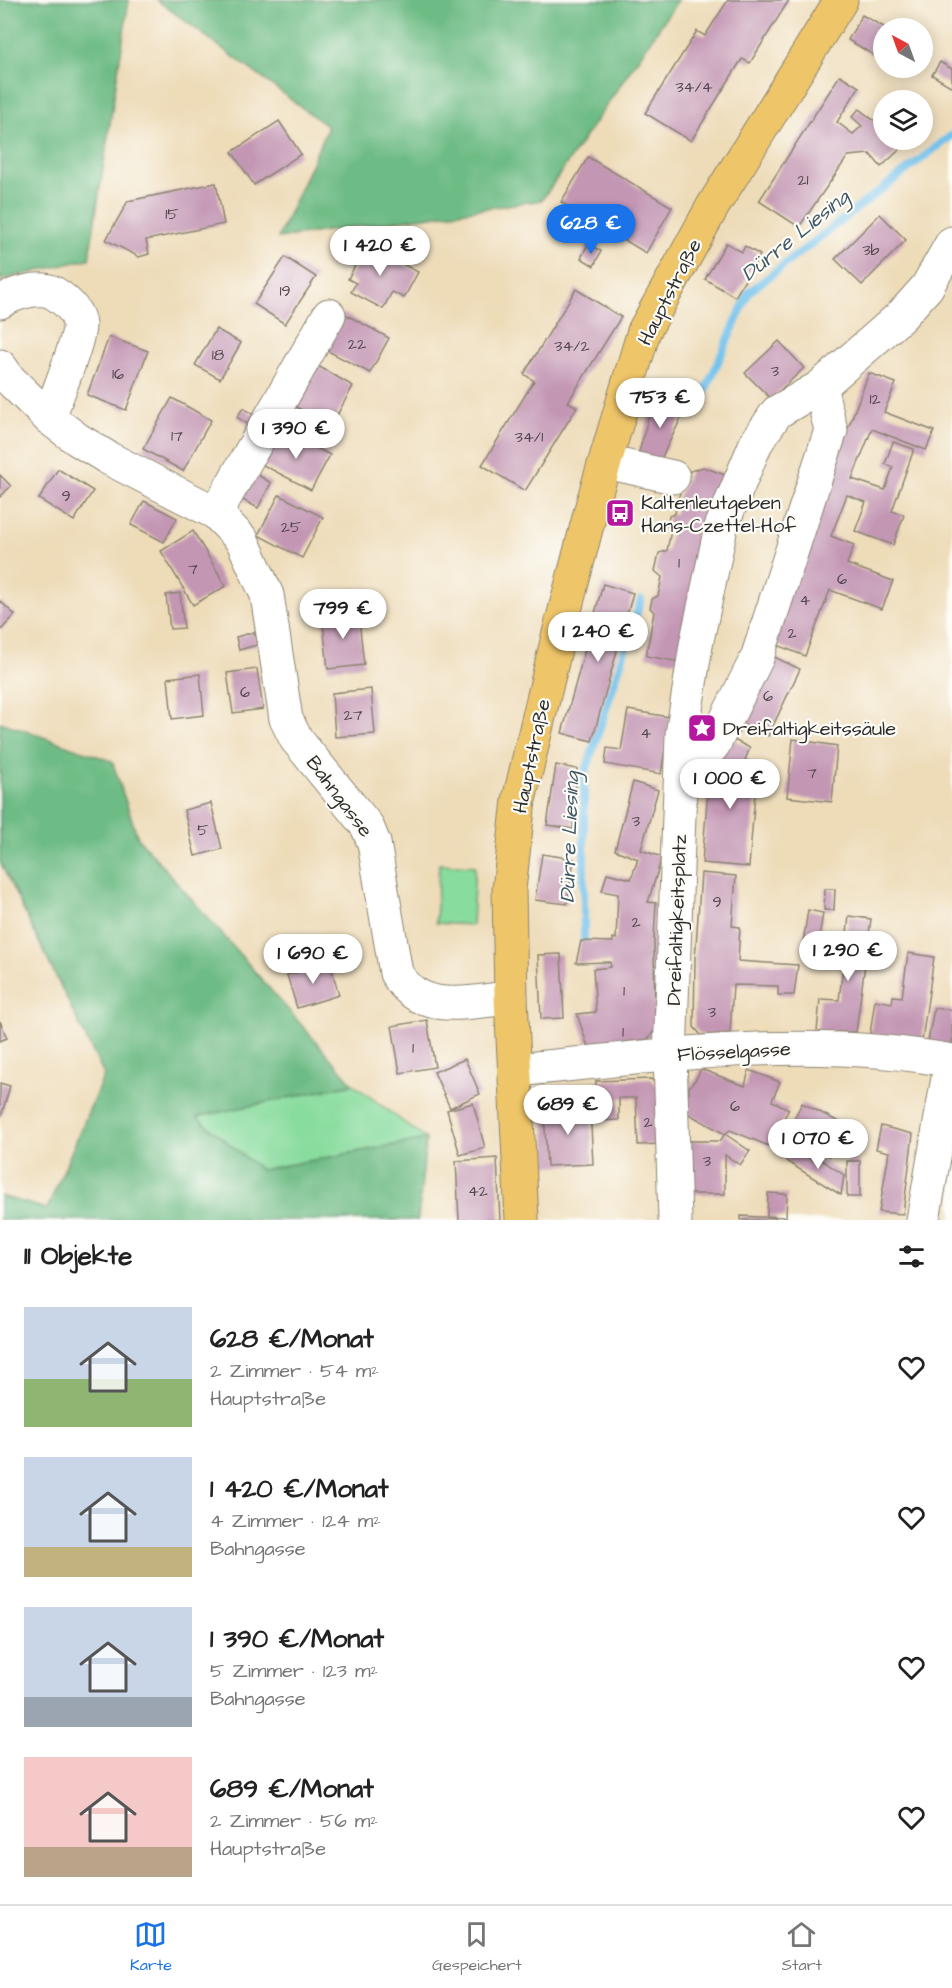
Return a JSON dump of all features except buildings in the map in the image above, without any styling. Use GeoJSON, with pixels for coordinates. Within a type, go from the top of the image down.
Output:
{"type":"FeatureCollection","features":[{"type":"Feature","properties":{"kind":"main road","name":"Hauptstraße"},"geometry":{"type":"LineString","coordinates":[[522,1220],[511,998],[509,890],[519,800],[593,502],[644,331],[713,206],[842,0]]}},
{"type":"Feature","properties":{"kind":"street","name":"Dreifaltigkeitsplatz"},"geometry":{"type":"LineString","coordinates":[[675,1220],[670,1055],[682,735],[696,645],[721,527],[756,442],[777,412],[820,387],[901,316],[927,287],[952,243]]}},
{"type":"Feature","properties":{"kind":"street"},"geometry":{"type":"LineString","coordinates":[[0,302],[18,293],[50,291],[75,311],[80,325],[48,418]]}},
{"type":"Feature","properties":{"kind":"street"},"geometry":{"type":"LineString","coordinates":[[216,513],[329,315]]}},
{"type":"Feature","properties":{"kind":"street","name":"Bahngasse"},"geometry":{"type":"LineString","coordinates":[[0,366],[9,379],[48,418],[108,458],[216,513],[242,540],[267,595],[286,718],[296,739],[367,826],[374,843],[396,973],[413,993],[437,1004],[511,998]]}},
{"type":"Feature","properties":{"kind":"street"},"geometry":{"type":"LineString","coordinates":[[681,786],[714,744],[757,658],[831,430],[820,387]]}},
{"type":"Feature","properties":{"kind":"street"},"geometry":{"type":"LineString","coordinates":[[606,462],[673,477]]}},
{"type":"Feature","properties":{"kind":"street","name":"Flösselgasse"},"geometry":{"type":"LineString","coordinates":[[516,1070],[670,1055],[810,1047],[850,1048],[952,1061]]}},
{"type":"Feature","properties":{"kind":"street"},"geometry":{"type":"LineString","coordinates":[[923,1220],[952,1061]]}},
{"type":"Feature","properties":{"kind":"green space"},"geometry":{"type":"Polygon","coordinates":[[[0,0],[129,0],[89,259],[0,280],[0,0]]]}},
{"type":"Feature","properties":{"kind":"green space"},"geometry":{"type":"Polygon","coordinates":[[[157,0],[678,0],[542,200],[278,238],[328,127],[157,0]]]}},
{"type":"Feature","properties":{"kind":"green space"},"geometry":{"type":"Polygon","coordinates":[[[0,722],[112,761],[138,838],[353,1084],[197,1117],[261,1170],[426,1139],[418,1220],[0,1220],[0,1196],[47,1209],[104,1075],[0,862],[0,722]]]}},
{"type":"Feature","properties":{"kind":"green space"},"geometry":{"type":"Polygon","coordinates":[[[439,864],[475,866],[472,925],[436,923],[439,864]]]}},
{"type":"Feature","properties":{"kind":"green space"},"geometry":{"type":"Polygon","coordinates":[[[353,1084],[426,1139],[261,1170],[196,1117],[353,1084]]]}},
{"type":"Feature","properties":{"kind":"waterway","name":"Dürre Liesing"},"geometry":{"type":"LineString","coordinates":[[703,396],[749,292],[952,135]]}},
{"type":"Feature","properties":{"kind":"waterway","name":"Dürre Liesing"},"geometry":{"type":"LineString","coordinates":[[584,939],[584,777],[641,600]]}},
{"type":"Feature","properties":{"kind":"place","name":"Kaltenleutgeben Hans-Czettel-Hof"},"geometry":{"type":"Point","coordinates":[620,513]}},
{"type":"Feature","properties":{"kind":"place","name":"Dreifaltigkeitssäule"},"geometry":{"type":"Point","coordinates":[702,728]}}]}
